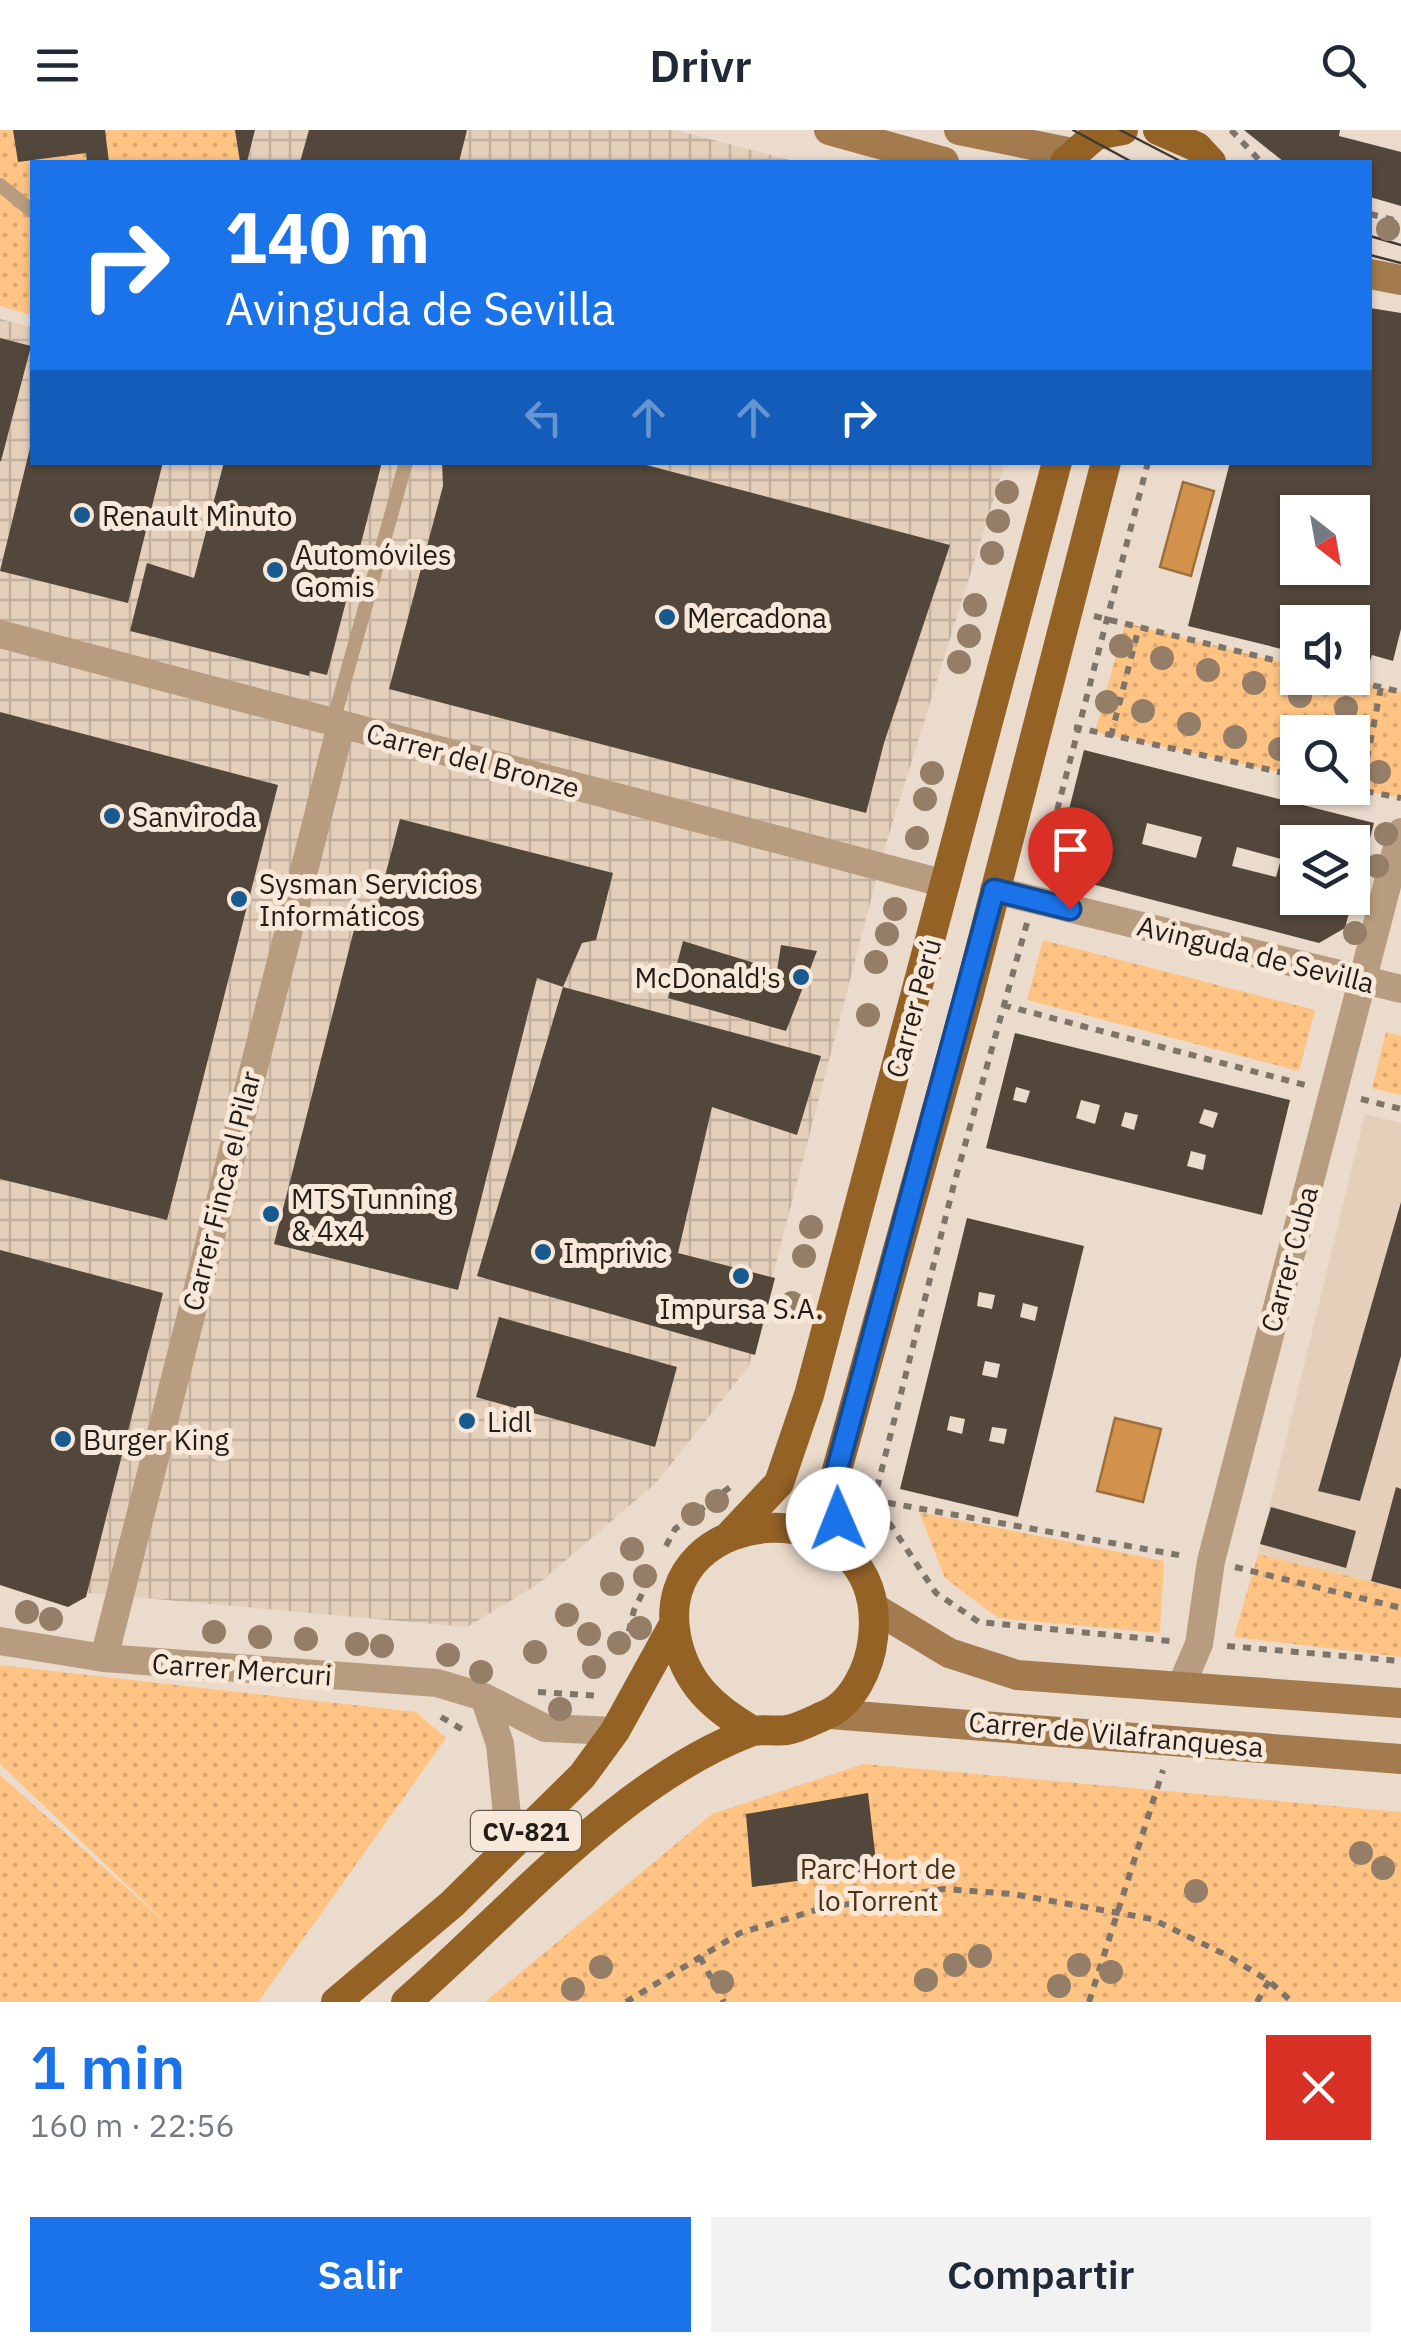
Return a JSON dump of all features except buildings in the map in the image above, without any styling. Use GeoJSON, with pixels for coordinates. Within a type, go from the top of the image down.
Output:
{"type":"FeatureCollection","features":[{"type":"Feature","properties":{"kind":"main road"},"geometry":{"type":"LineString","coordinates":[[829,130],[937,160]]}},
{"type":"Feature","properties":{"kind":"main road"},"geometry":{"type":"LineString","coordinates":[[959,130],[1091,142]]}},
{"type":"Feature","properties":{"kind":"main road"},"geometry":{"type":"LineString","coordinates":[[1158,130],[1200,147]]}},
{"type":"Feature","properties":{"kind":"main road"},"geometry":{"type":"LineString","coordinates":[[1372,274],[1401,280]]}},
{"type":"Feature","properties":{"kind":"main road","name":"Carrer Perú"},"geometry":{"type":"LineString","coordinates":[[731,1534],[779,1483],[809,1395],[1056,465]]}},
{"type":"Feature","properties":{"kind":"main road","name":"Carrer Perú"},"geometry":{"type":"LineString","coordinates":[[844,1550],[832,1488],[968,997],[1105,465]]}},
{"type":"Feature","properties":{"kind":"main road","name":"CV-821"},"geometry":{"type":"LineString","coordinates":[[753,1731],[718,1711],[696,1686],[680,1658],[674,1624],[678,1587],[697,1560],[731,1534],[780,1525],[808,1531],[844,1550]]}},
{"type":"Feature","properties":{"kind":"main road"},"geometry":{"type":"LineString","coordinates":[[830,1714],[870,1664],[876,1609],[865,1579],[844,1550]]}},
{"type":"Feature","properties":{"kind":"main road","name":"Carrer de Vilafranquesa"},"geometry":{"type":"LineString","coordinates":[[876,1609],[949,1652],[1018,1675],[1401,1703]]}},
{"type":"Feature","properties":{"kind":"main road","name":"CV-821"},"geometry":{"type":"LineString","coordinates":[[336,2002],[452,1904],[582,1776],[614,1731],[674,1624]]}},
{"type":"Feature","properties":{"kind":"main road","name":"CV-821"},"geometry":{"type":"LineString","coordinates":[[406,2002],[619,1813],[680,1768],[753,1731],[790,1730],[830,1714]]}},
{"type":"Feature","properties":{"kind":"main road","name":"Carrer de Vilafranquesa"},"geometry":{"type":"LineString","coordinates":[[830,1714],[1401,1759]]}},
{"type":"Feature","properties":{"kind":"street","name":"Carrer del Bronze"},"geometry":{"type":"LineString","coordinates":[[0,634],[946,884]]}},
{"type":"Feature","properties":{"kind":"street","name":"Carrer Finca el Pilar"},"geometry":{"type":"LineString","coordinates":[[104,1658],[337,724]]}},
{"type":"Feature","properties":{"kind":"street","name":"Carrer Cuba"},"geometry":{"type":"LineString","coordinates":[[1181,1686],[1199,1644],[1210,1561],[1401,832]]}},
{"type":"Feature","properties":{"kind":"street","name":"Avinguda de Sevilla"},"geometry":{"type":"LineString","coordinates":[[994,890],[1401,989]]}},
{"type":"Feature","properties":{"kind":"street","name":"Carrer Mercuri"},"geometry":{"type":"LineString","coordinates":[[0,1640],[104,1658],[437,1683],[484,1697],[545,1728],[614,1731]]}},
{"type":"Feature","properties":{"kind":"street"},"geometry":{"type":"LineString","coordinates":[[484,1697],[500,1744],[510,1846]]}},
{"type":"Feature","properties":{"kind":"lane"},"geometry":{"type":"LineString","coordinates":[[0,185],[30,209]]}},
{"type":"Feature","properties":{"kind":"lane"},"geometry":{"type":"LineString","coordinates":[[337,724],[405,465]]}},
{"type":"Feature","properties":{"kind":"path"},"geometry":{"type":"LineString","coordinates":[[1231,130],[1259,160]]}},
{"type":"Feature","properties":{"kind":"path"},"geometry":{"type":"LineString","coordinates":[[1372,215],[1401,222]]}},
{"type":"Feature","properties":{"kind":"path"},"geometry":{"type":"LineString","coordinates":[[1147,465],[874,1500],[936,1593],[979,1622],[1401,1661]]}},
{"type":"Feature","properties":{"kind":"path"},"geometry":{"type":"LineString","coordinates":[[1068,610],[1280,662]]}},
{"type":"Feature","properties":{"kind":"path"},"geometry":{"type":"LineString","coordinates":[[1112,736],[1139,627]]}},
{"type":"Feature","properties":{"kind":"path"},"geometry":{"type":"LineString","coordinates":[[1370,684],[1401,692]]}},
{"type":"Feature","properties":{"kind":"path"},"geometry":{"type":"LineString","coordinates":[[1370,746],[1382,687]]}},
{"type":"Feature","properties":{"kind":"path"},"geometry":{"type":"LineString","coordinates":[[1039,716],[1076,728],[1280,772]]}},
{"type":"Feature","properties":{"kind":"path"},"geometry":{"type":"LineString","coordinates":[[1370,792],[1401,798]]}},
{"type":"Feature","properties":{"kind":"path"},"geometry":{"type":"LineString","coordinates":[[968,997],[1401,1108]]}},
{"type":"Feature","properties":{"kind":"path"},"geometry":{"type":"LineString","coordinates":[[874,1500],[1210,1561],[1401,1608]]}},
{"type":"Feature","properties":{"kind":"path"},"geometry":{"type":"LineString","coordinates":[[1089,2002],[1160,1790],[1168,1739]]}},
{"type":"Feature","properties":{"kind":"path"},"geometry":{"type":"LineString","coordinates":[[626,2002],[740,1933],[823,1908],[944,1889],[1013,1894],[1152,1919],[1269,1981],[1292,2002]]}},
{"type":"Feature","properties":{"kind":"path"},"geometry":{"type":"LineString","coordinates":[[700,1957],[724,2002]]}},
{"type":"Feature","properties":{"kind":"path"},"geometry":{"type":"LineString","coordinates":[[1257,2002],[1269,1981]]}},
{"type":"Feature","properties":{"kind":"shaded area"},"geometry":{"type":"Polygon","coordinates":[[[256,130],[675,130],[790,160],[248,160],[256,130]]]}},
{"type":"Feature","properties":{"kind":"shaded area"},"geometry":{"type":"Polygon","coordinates":[[[0,319],[30,326],[30,465],[1004,465],[884,850],[749,1366],[656,1483],[538,1584],[467,1627],[21,1587],[0,1576],[0,319]]]}},
{"type":"Feature","properties":{"kind":"shaded area"},"geometry":{"type":"Polygon","coordinates":[[[1183,482],[1214,491],[1191,576],[1160,567],[1183,482]]]}},
{"type":"Feature","properties":{"kind":"shaded area"},"geometry":{"type":"Polygon","coordinates":[[[1365,1114],[1401,1123],[1401,1589],[1258,1554],[1365,1114]]]}},
{"type":"Feature","properties":{"kind":"shaded area"},"geometry":{"type":"Polygon","coordinates":[[[1115,1418],[1161,1429],[1143,1502],[1097,1491],[1115,1418]]]}},
{"type":"Feature","properties":{"kind":"green space"},"geometry":{"type":"Polygon","coordinates":[[[0,130],[252,130],[243,160],[30,160],[30,314],[0,306],[0,130]]]}},
{"type":"Feature","properties":{"kind":"green space"},"geometry":{"type":"Polygon","coordinates":[[[1125,623],[1280,662],[1280,695],[1370,695],[1370,685],[1401,692],[1401,798],[1370,792],[1370,715],[1280,715],[1280,772],[1095,732],[1125,623]]]}},
{"type":"Feature","properties":{"kind":"green space"},"geometry":{"type":"Polygon","coordinates":[[[1043,940],[1315,1010],[1299,1071],[1027,1000],[1043,940]]]}},
{"type":"Feature","properties":{"kind":"green space"},"geometry":{"type":"Polygon","coordinates":[[[1386,1032],[1401,1036],[1401,1095],[1372,1088],[1386,1032]]]}},
{"type":"Feature","properties":{"kind":"green space"},"geometry":{"type":"Polygon","coordinates":[[[919,1512],[1164,1561],[1160,1633],[998,1618],[945,1578],[919,1512]]]}},
{"type":"Feature","properties":{"kind":"green space"},"geometry":{"type":"Polygon","coordinates":[[[1258,1554],[1401,1589],[1401,1657],[1234,1637],[1258,1554]]]}},
{"type":"Feature","properties":{"kind":"green space"},"geometry":{"type":"Polygon","coordinates":[[[0,1665],[416,1712],[446,1738],[258,2002],[0,2002],[0,1775],[174,1930],[0,1764],[0,1665]]]}},
{"type":"Feature","properties":{"kind":"green space","name":"Parc Hort de lo Torrent"},"geometry":{"type":"Polygon","coordinates":[[[864,1764],[1401,1812],[1401,2002],[485,2002],[712,1814],[864,1764]]]}},
{"type":"Feature","properties":{"kind":"tram line"},"geometry":{"type":"LineString","coordinates":[[1073,130],[1128,160]]}},
{"type":"Feature","properties":{"kind":"tram line"},"geometry":{"type":"LineString","coordinates":[[1120,130],[1178,160]]}},
{"type":"Feature","properties":{"kind":"tram line"},"geometry":{"type":"LineString","coordinates":[[1372,237],[1401,245]]}},
{"type":"Feature","properties":{"kind":"tram line"},"geometry":{"type":"LineString","coordinates":[[1372,256],[1401,263]]}},
{"type":"Feature","properties":{"kind":"place","name":"Renault Minuto"},"geometry":{"type":"Point","coordinates":[82,515]}},
{"type":"Feature","properties":{"kind":"place","name":"Automóviles Gomis"},"geometry":{"type":"Point","coordinates":[275,570]}},
{"type":"Feature","properties":{"kind":"place","name":"Mercadona"},"geometry":{"type":"Point","coordinates":[667,617]}},
{"type":"Feature","properties":{"kind":"place","name":"Sanviroda"},"geometry":{"type":"Point","coordinates":[112,816]}},
{"type":"Feature","properties":{"kind":"place","name":"Sysman Servicios Informáticos"},"geometry":{"type":"Point","coordinates":[239,899]}},
{"type":"Feature","properties":{"kind":"place","name":"McDonald's"},"geometry":{"type":"Point","coordinates":[801,977]}},
{"type":"Feature","properties":{"kind":"place","name":"MTS Tunning & 4x4"},"geometry":{"type":"Point","coordinates":[271,1214]}},
{"type":"Feature","properties":{"kind":"place","name":"Imprivic"},"geometry":{"type":"Point","coordinates":[543,1252]}},
{"type":"Feature","properties":{"kind":"place","name":"Impursa S.A."},"geometry":{"type":"Point","coordinates":[741,1276]}},
{"type":"Feature","properties":{"kind":"place","name":"Lidl"},"geometry":{"type":"Point","coordinates":[467,1421]}},
{"type":"Feature","properties":{"kind":"place","name":"Burger King"},"geometry":{"type":"Point","coordinates":[63,1439]}},
{"type":"Feature","properties":{"kind":"route"},"geometry":{"type":"LineString","coordinates":[[838,1519],[832,1488],[994,890],[1070,909]]}}]}
